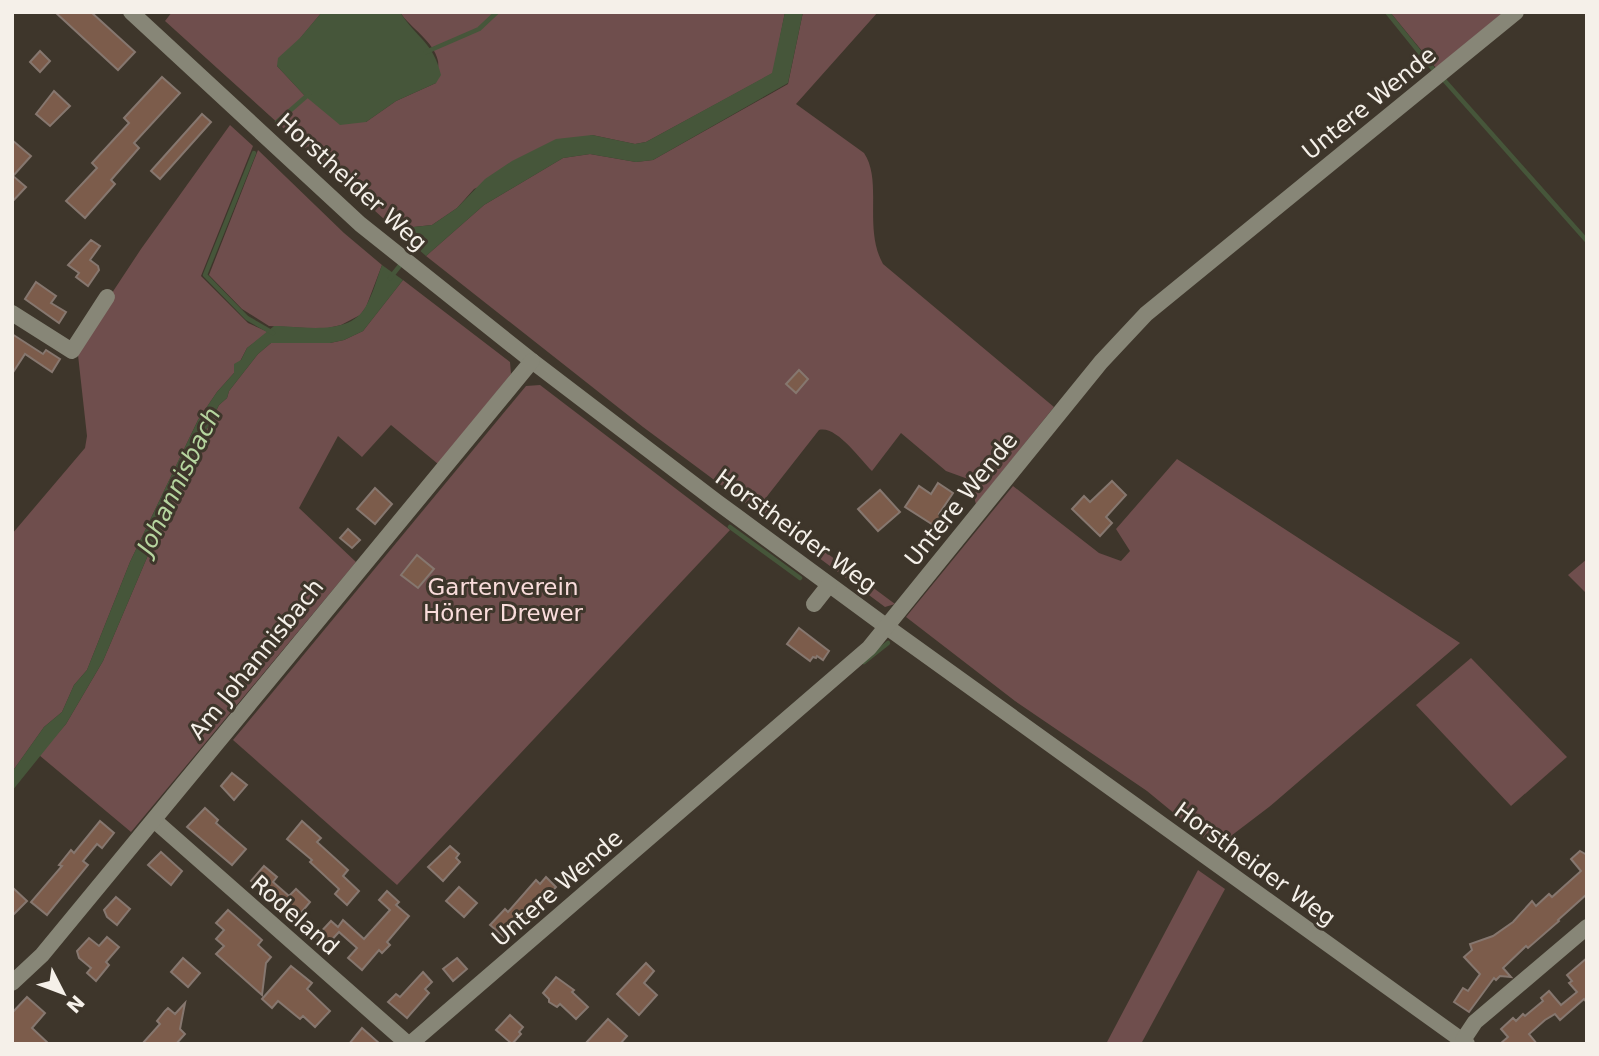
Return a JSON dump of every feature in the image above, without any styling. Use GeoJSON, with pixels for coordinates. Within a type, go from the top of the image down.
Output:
{"type":"FeatureCollection","features":[{"type":"Feature","properties":{"kind":"street","name":"Horstheider Weg"},"geometry":{"type":"LineString","coordinates":[[131,12],[382,243],[532,361],[887,627],[1465,1042]]}},
{"type":"Feature","properties":{"kind":"street","name":"Untere Wende"},"geometry":{"type":"LineString","coordinates":[[409,1044],[824,677],[869,648],[1101,362],[1146,314],[1516,12]]}},
{"type":"Feature","properties":{"kind":"street"},"geometry":{"type":"LineString","coordinates":[[12,313],[72,351],[107,297]]}},
{"type":"Feature","properties":{"kind":"street","name":"Am Johannisbach"},"geometry":{"type":"LineString","coordinates":[[12,984],[42,955],[532,361]]}},
{"type":"Feature","properties":{"kind":"street"},"geometry":{"type":"LineString","coordinates":[[814,604],[829,584]]}},
{"type":"Feature","properties":{"kind":"street","name":"Rodeland"},"geometry":{"type":"LineString","coordinates":[[154,820],[409,1044]]}},
{"type":"Feature","properties":{"kind":"street"},"geometry":{"type":"LineString","coordinates":[[1465,1042],[1475,1022],[1587,927]]}},
{"type":"Feature","properties":{"kind":"green space"},"geometry":{"type":"Polygon","coordinates":[[[172,12],[322,12],[277,66],[305,96],[366,122],[396,101],[436,83],[436,54],[400,12],[785,12],[773,73],[646,142],[635,144],[592,135],[474,189],[457,208],[432,225],[395,229],[165,21],[172,12]]]}},
{"type":"Feature","properties":{"kind":"green space"},"geometry":{"type":"Polygon","coordinates":[[[803,12],[878,12],[796,104],[864,153],[872,177],[874,235],[883,264],[1054,407],[976,504],[968,479],[946,471],[901,433],[872,471],[840,438],[826,430],[819,430],[761,504],[895,604],[885,607],[643,427],[426,256],[484,205],[563,158],[590,154],[636,162],[653,160],[788,84],[803,12]]]}},
{"type":"Feature","properties":{"kind":"green space"},"geometry":{"type":"Polygon","coordinates":[[[1390,12],[1504,12],[1436,68],[1390,12]]]}},
{"type":"Feature","properties":{"kind":"green space"},"geometry":{"type":"Polygon","coordinates":[[[230,125],[253,146],[201,276],[248,323],[268,332],[247,348],[234,373],[198,420],[130,562],[87,670],[74,685],[62,712],[44,727],[12,772],[12,534],[85,448],[87,436],[77,346],[141,249],[230,125]]]}},
{"type":"Feature","properties":{"kind":"green space"},"geometry":{"type":"Polygon","coordinates":[[[258,150],[344,233],[382,265],[366,307],[360,315],[341,325],[324,329],[269,326],[242,309],[209,275],[258,150]]]}},
{"type":"Feature","properties":{"kind":"green space"},"geometry":{"type":"Polygon","coordinates":[[[403,280],[510,362],[511,374],[438,464],[391,425],[362,457],[338,436],[299,508],[356,562],[131,832],[39,755],[66,724],[103,661],[174,494],[219,405],[227,398],[229,391],[258,354],[271,343],[330,343],[363,331],[403,280]]]}},
{"type":"Feature","properties":{"kind":"green space","name":"Gartenverein Höner Drewer"},"geometry":{"type":"Polygon","coordinates":[[[540,385],[730,530],[397,885],[233,740],[526,386],[540,385]]]}},
{"type":"Feature","properties":{"kind":"green space"},"geometry":{"type":"Polygon","coordinates":[[[1177,459],[1460,643],[1269,807],[1223,842],[1209,842],[1147,791],[1015,701],[906,617],[1013,486],[1099,553],[1121,561],[1130,551],[1116,529],[1177,459]]]}},
{"type":"Feature","properties":{"kind":"green space"},"geometry":{"type":"Polygon","coordinates":[[[1587,559],[1587,594],[1568,575],[1587,559]]]}},
{"type":"Feature","properties":{"kind":"green space"},"geometry":{"type":"Polygon","coordinates":[[[1471,658],[1567,757],[1511,806],[1416,705],[1471,658]]]}},
{"type":"Feature","properties":{"kind":"green space"},"geometry":{"type":"Polygon","coordinates":[[[1198,870],[1225,889],[1141,1044],[1106,1044],[1198,870]]]}},
{"type":"Feature","properties":{"kind":"water"},"geometry":{"type":"Polygon","coordinates":[[[322,12],[400,12],[429,47],[441,75],[436,83],[396,101],[366,122],[340,125],[305,96],[277,66],[278,58],[322,12]]]}},
{"type":"Feature","properties":{"kind":"water"},"geometry":{"type":"Polygon","coordinates":[[[785,12],[803,12],[788,83],[653,160],[636,162],[590,154],[563,158],[484,205],[426,256],[395,229],[432,225],[457,208],[485,179],[512,161],[556,139],[592,135],[635,144],[646,142],[772,73],[785,12]]]}},
{"type":"Feature","properties":{"kind":"water"},"geometry":{"type":"Polygon","coordinates":[[[382,265],[403,280],[363,331],[330,343],[271,343],[258,354],[229,391],[227,398],[219,405],[174,494],[103,661],[66,724],[12,791],[12,772],[44,727],[62,712],[74,685],[87,670],[130,562],[198,420],[234,373],[234,364],[241,360],[247,348],[274,326],[324,328],[349,322],[359,316],[366,306],[382,265]]]}},
{"type":"Feature","properties":{"kind":"building"},"geometry":{"type":"Polygon","coordinates":[[[55,12],[91,12],[135,52],[118,70],[55,12]]]}},
{"type":"Feature","properties":{"kind":"building"},"geometry":{"type":"Polygon","coordinates":[[[40,51],[50,61],[40,72],[30,62],[40,51]]]}},
{"type":"Feature","properties":{"kind":"building"},"geometry":{"type":"Polygon","coordinates":[[[162,77],[180,93],[134,143],[139,148],[111,180],[115,184],[85,218],[66,201],[97,168],[92,163],[129,123],[124,118],[162,77]]]}},
{"type":"Feature","properties":{"kind":"building"},"geometry":{"type":"Polygon","coordinates":[[[54,91],[70,106],[50,126],[36,114],[54,91]]]}},
{"type":"Feature","properties":{"kind":"building"},"geometry":{"type":"Polygon","coordinates":[[[202,114],[211,122],[160,179],[151,171],[202,114]]]}},
{"type":"Feature","properties":{"kind":"building"},"geometry":{"type":"Polygon","coordinates":[[[12,140],[31,156],[13,176],[26,187],[12,202],[12,140]]]}},
{"type":"Feature","properties":{"kind":"building"},"geometry":{"type":"Polygon","coordinates":[[[91,240],[100,246],[90,260],[99,270],[88,286],[76,277],[79,273],[68,265],[91,240]]]}},
{"type":"Feature","properties":{"kind":"building"},"geometry":{"type":"Polygon","coordinates":[[[36,282],[56,296],[51,303],[66,312],[59,323],[25,299],[36,282]]]}},
{"type":"Feature","properties":{"kind":"building"},"geometry":{"type":"Polygon","coordinates":[[[12,334],[43,354],[46,350],[60,359],[52,372],[25,354],[12,374],[12,334]]]}},
{"type":"Feature","properties":{"kind":"building"},"geometry":{"type":"Polygon","coordinates":[[[799,370],[808,379],[796,393],[786,384],[799,370]]]}},
{"type":"Feature","properties":{"kind":"building"},"geometry":{"type":"Polygon","coordinates":[[[1112,481],[1126,495],[1106,517],[1112,523],[1100,536],[1072,509],[1084,496],[1090,502],[1112,481]]]}},
{"type":"Feature","properties":{"kind":"building"},"geometry":{"type":"Polygon","coordinates":[[[938,483],[953,493],[939,514],[948,520],[941,530],[905,507],[919,486],[931,494],[938,483]]]}},
{"type":"Feature","properties":{"kind":"building"},"geometry":{"type":"Polygon","coordinates":[[[375,488],[392,504],[375,524],[357,509],[375,488]]]}},
{"type":"Feature","properties":{"kind":"building"},"geometry":{"type":"Polygon","coordinates":[[[880,490],[900,512],[878,531],[858,509],[880,490]]]}},
{"type":"Feature","properties":{"kind":"building"},"geometry":{"type":"Polygon","coordinates":[[[348,529],[360,540],[352,548],[340,538],[348,529]]]}},
{"type":"Feature","properties":{"kind":"building"},"geometry":{"type":"Polygon","coordinates":[[[417,555],[434,569],[418,588],[401,575],[417,555]]]}},
{"type":"Feature","properties":{"kind":"building"},"geometry":{"type":"Polygon","coordinates":[[[799,628],[829,651],[823,660],[817,656],[810,661],[787,644],[799,628]]]}},
{"type":"Feature","properties":{"kind":"building"},"geometry":{"type":"Polygon","coordinates":[[[232,773],[247,785],[234,800],[221,786],[232,773]]]}},
{"type":"Feature","properties":{"kind":"building"},"geometry":{"type":"Polygon","coordinates":[[[205,808],[218,820],[216,823],[246,849],[232,865],[187,827],[205,808]]]}},
{"type":"Feature","properties":{"kind":"building"},"geometry":{"type":"Polygon","coordinates":[[[100,821],[114,833],[102,848],[97,844],[83,861],[88,865],[47,915],[31,902],[62,866],[59,865],[71,850],[74,853],[100,821]]]}},
{"type":"Feature","properties":{"kind":"building"},"geometry":{"type":"Polygon","coordinates":[[[302,821],[321,838],[317,842],[348,870],[343,876],[359,891],[347,905],[335,894],[339,889],[310,862],[312,860],[287,839],[302,821]]]}},
{"type":"Feature","properties":{"kind":"building"},"geometry":{"type":"Polygon","coordinates":[[[450,846],[459,854],[456,858],[460,862],[443,881],[428,867],[450,846]]]}},
{"type":"Feature","properties":{"kind":"building"},"geometry":{"type":"Polygon","coordinates":[[[1580,851],[1587,855],[1587,894],[1503,968],[1511,977],[1500,976],[1496,980],[1494,978],[1469,1012],[1454,1002],[1463,988],[1468,991],[1480,974],[1464,957],[1472,950],[1470,944],[1493,936],[1513,922],[1532,901],[1536,906],[1549,894],[1552,897],[1581,871],[1571,859],[1580,851]]]}},
{"type":"Feature","properties":{"kind":"building"},"geometry":{"type":"Polygon","coordinates":[[[161,852],[182,871],[171,885],[148,865],[161,852]]]}},
{"type":"Feature","properties":{"kind":"building"},"geometry":{"type":"Polygon","coordinates":[[[264,866],[277,877],[273,882],[289,896],[296,889],[310,902],[295,920],[251,881],[264,866]]]}},
{"type":"Feature","properties":{"kind":"building"},"geometry":{"type":"Polygon","coordinates":[[[546,877],[556,887],[522,924],[519,922],[504,937],[490,925],[505,909],[508,912],[536,880],[540,884],[546,877]]]}},
{"type":"Feature","properties":{"kind":"building"},"geometry":{"type":"Polygon","coordinates":[[[12,887],[27,901],[12,916],[12,887]]]}},
{"type":"Feature","properties":{"kind":"building"},"geometry":{"type":"Polygon","coordinates":[[[459,887],[477,903],[464,917],[446,901],[459,887]]]}},
{"type":"Feature","properties":{"kind":"building"},"geometry":{"type":"Polygon","coordinates":[[[387,891],[399,902],[396,905],[409,916],[387,942],[390,945],[382,953],[379,950],[362,970],[348,958],[357,948],[339,932],[326,946],[316,937],[331,921],[338,927],[343,920],[364,939],[390,910],[379,900],[387,891]]]}},
{"type":"Feature","properties":{"kind":"building"},"geometry":{"type":"Polygon","coordinates":[[[116,897],[130,909],[117,925],[107,917],[104,910],[116,897]]]}},
{"type":"Feature","properties":{"kind":"building"},"geometry":{"type":"Polygon","coordinates":[[[228,910],[262,940],[258,945],[271,957],[266,963],[262,995],[216,954],[224,946],[216,939],[224,930],[216,923],[228,910]]]}},
{"type":"Feature","properties":{"kind":"building"},"geometry":{"type":"Polygon","coordinates":[[[107,937],[119,947],[106,962],[109,965],[96,981],[87,973],[91,968],[79,958],[77,951],[89,938],[99,946],[107,937]]]}},
{"type":"Feature","properties":{"kind":"building"},"geometry":{"type":"Polygon","coordinates":[[[183,958],[200,973],[188,987],[171,972],[183,958]]]}},
{"type":"Feature","properties":{"kind":"building"},"geometry":{"type":"Polygon","coordinates":[[[457,958],[467,969],[453,981],[443,969],[457,958]]]}},
{"type":"Feature","properties":{"kind":"building"},"geometry":{"type":"Polygon","coordinates":[[[1587,958],[1587,1003],[1584,999],[1560,1020],[1555,1014],[1545,1020],[1529,1034],[1537,1044],[1500,1044],[1508,1037],[1501,1029],[1513,1018],[1516,1021],[1523,1014],[1525,1016],[1543,1001],[1541,998],[1549,991],[1561,1005],[1577,992],[1569,983],[1572,981],[1567,975],[1587,958]]]}},
{"type":"Feature","properties":{"kind":"building"},"geometry":{"type":"Polygon","coordinates":[[[646,963],[654,971],[644,983],[657,995],[639,1015],[617,994],[646,963]]]}},
{"type":"Feature","properties":{"kind":"building"},"geometry":{"type":"Polygon","coordinates":[[[291,966],[312,983],[307,989],[330,1011],[315,1027],[303,1016],[300,1019],[278,1001],[272,1008],[262,999],[291,966]]]}},
{"type":"Feature","properties":{"kind":"building"},"geometry":{"type":"Polygon","coordinates":[[[423,972],[432,982],[425,989],[429,993],[407,1018],[388,1002],[396,994],[400,997],[423,972]]]}},
{"type":"Feature","properties":{"kind":"building"},"geometry":{"type":"Polygon","coordinates":[[[556,977],[574,990],[572,992],[588,1007],[576,1019],[560,1004],[557,1007],[549,1002],[543,993],[556,977]]]}},
{"type":"Feature","properties":{"kind":"building"},"geometry":{"type":"Polygon","coordinates":[[[27,997],[45,1013],[32,1028],[49,1044],[12,1044],[12,1013],[27,997]]]}},
{"type":"Feature","properties":{"kind":"building"},"geometry":{"type":"Polygon","coordinates":[[[185,1003],[180,1029],[185,1034],[176,1044],[142,1044],[160,1024],[157,1021],[168,1008],[175,1014],[185,1003]]]}},
{"type":"Feature","properties":{"kind":"building"},"geometry":{"type":"Polygon","coordinates":[[[510,1015],[523,1027],[519,1032],[521,1034],[512,1044],[496,1030],[510,1015]]]}},
{"type":"Feature","properties":{"kind":"building"},"geometry":{"type":"Polygon","coordinates":[[[608,1019],[627,1036],[620,1044],[585,1044],[608,1019]]]}},
{"type":"Feature","properties":{"kind":"building"},"geometry":{"type":"Polygon","coordinates":[[[362,1028],[380,1044],[349,1044],[362,1028]]]}},
{"type":"Feature","properties":{"kind":"waterway"},"geometry":{"type":"LineString","coordinates":[[426,52],[479,29],[497,12]]}},
{"type":"Feature","properties":{"kind":"waterway"},"geometry":{"type":"LineString","coordinates":[[1387,12],[1433,69]]}},
{"type":"Feature","properties":{"kind":"waterway"},"geometry":{"type":"LineString","coordinates":[[1444,80],[1587,241]]}},
{"type":"Feature","properties":{"kind":"waterway"},"geometry":{"type":"LineString","coordinates":[[277,122],[309,94]]}},
{"type":"Feature","properties":{"kind":"waterway"},"geometry":{"type":"LineString","coordinates":[[254,153],[205,275],[247,318],[273,333]]}},
{"type":"Feature","properties":{"kind":"waterway","name":"Johannisbach"},"geometry":{"type":"LineString","coordinates":[[390,278],[402,263]]}},
{"type":"Feature","properties":{"kind":"waterway"},"geometry":{"type":"LineString","coordinates":[[730,527],[800,578]]}},
{"type":"Feature","properties":{"kind":"waterway"},"geometry":{"type":"LineString","coordinates":[[864,662],[888,643]]}}]}
